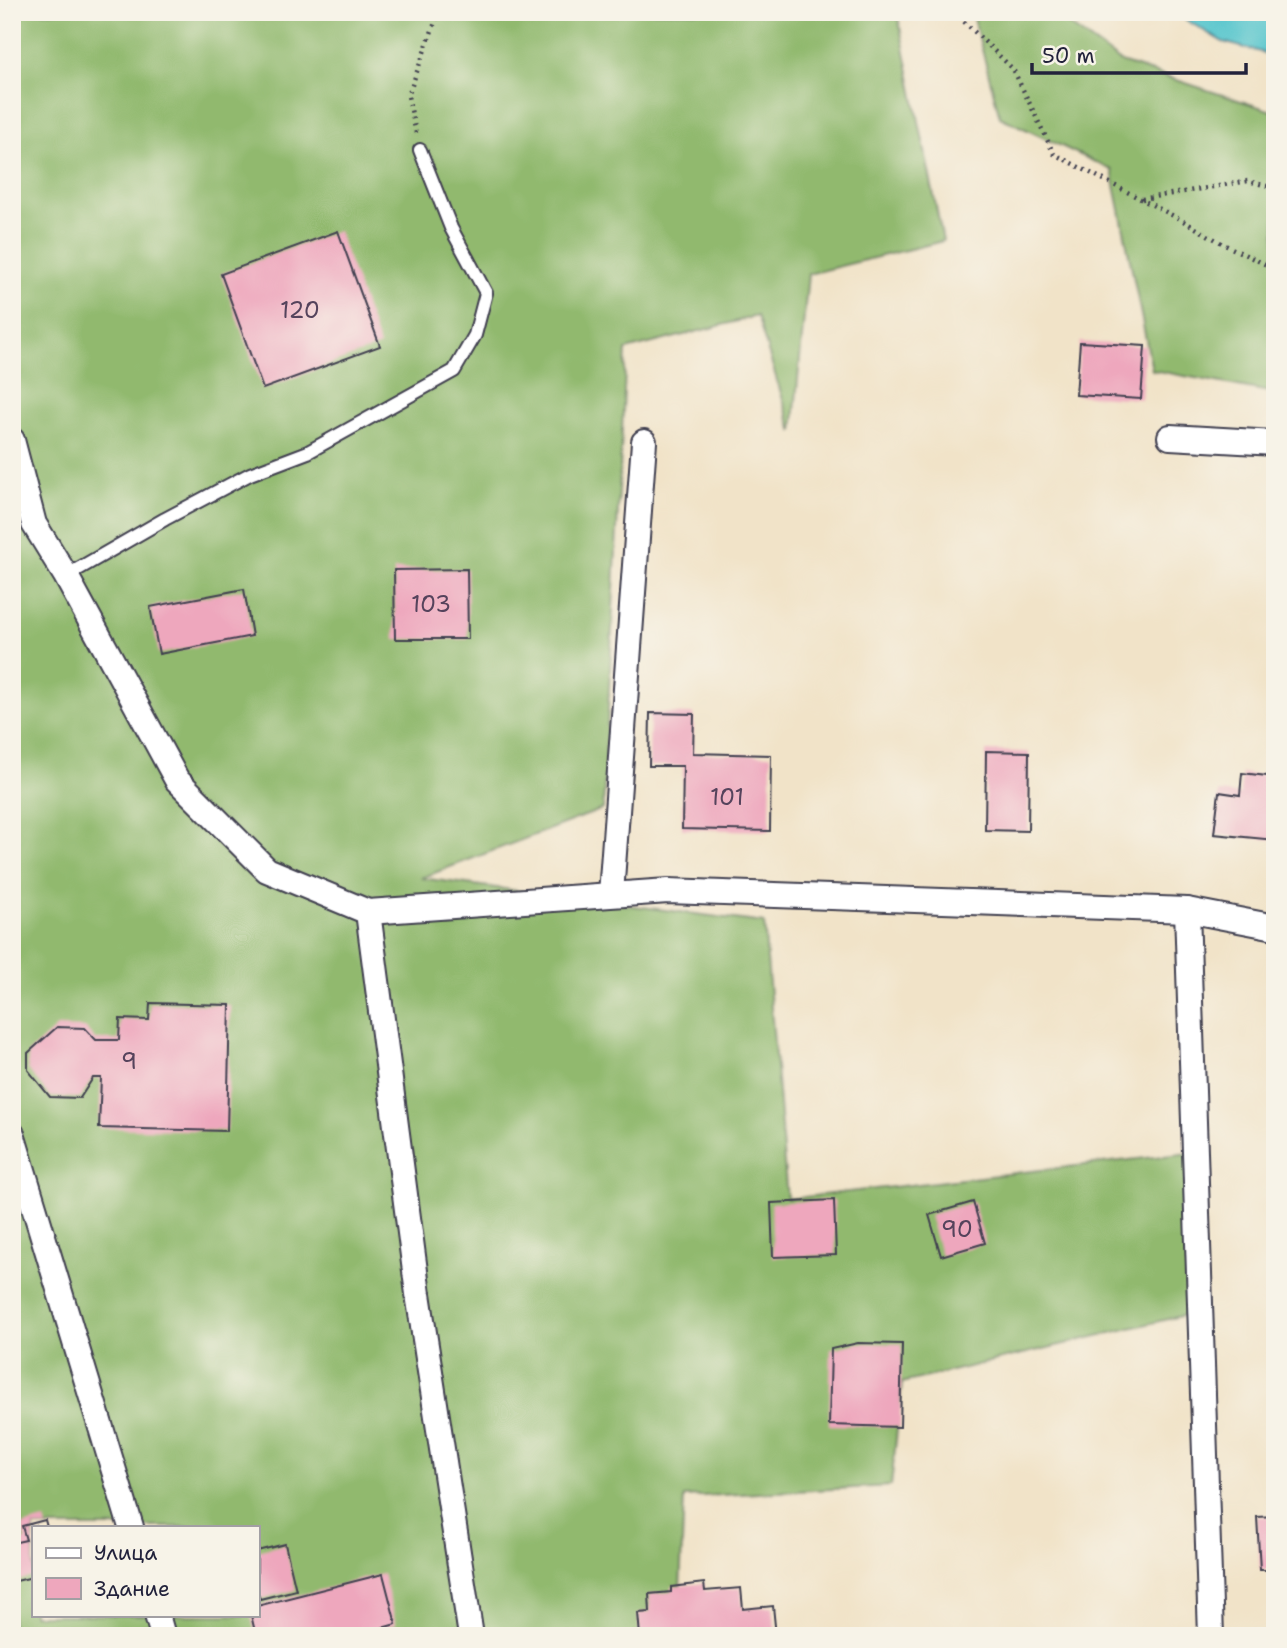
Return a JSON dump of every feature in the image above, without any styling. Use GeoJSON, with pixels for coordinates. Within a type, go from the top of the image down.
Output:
{"type":"FeatureCollection","features":[{"type":"Feature","properties":{"kind":"street"},"geometry":{"type":"LineString","coordinates":[[1170,437],[1275,443]]}},
{"type":"Feature","properties":{"kind":"street"},"geometry":{"type":"LineString","coordinates":[[12,440],[34,524],[66,576],[177,780],[267,870],[368,912],[668,891],[1186,910],[1275,927]]}},
{"type":"Feature","properties":{"kind":"street"},"geometry":{"type":"LineString","coordinates":[[611,894],[644,442]]}},
{"type":"Feature","properties":{"kind":"street"},"geometry":{"type":"LineString","coordinates":[[1186,910],[1211,1636]]}},
{"type":"Feature","properties":{"kind":"street"},"geometry":{"type":"LineString","coordinates":[[368,912],[418,1293],[471,1636]]}},
{"type":"Feature","properties":{"kind":"street"},"geometry":{"type":"LineString","coordinates":[[12,1134],[131,1526]]}},
{"type":"Feature","properties":{"kind":"street"},"geometry":{"type":"LineString","coordinates":[[157,1616],[163,1636]]}},
{"type":"Feature","properties":{"kind":"lane"},"geometry":{"type":"LineString","coordinates":[[66,576],[189,506],[250,474],[309,452],[454,371],[475,335],[486,293],[451,228],[420,150]]}},
{"type":"Feature","properties":{"kind":"path"},"geometry":{"type":"LineString","coordinates":[[420,150],[408,96],[437,17],[443,12]]}},
{"type":"Feature","properties":{"kind":"path"},"geometry":{"type":"LineString","coordinates":[[954,12],[1013,69],[1054,154],[1224,245],[1275,269]]}},
{"type":"Feature","properties":{"kind":"path"},"geometry":{"type":"LineString","coordinates":[[1142,199],[1248,181],[1275,188]]}},
{"type":"Feature","properties":{"kind":"green space"},"geometry":{"type":"Polygon","coordinates":[[[12,12],[897,12],[943,241],[808,274],[793,432],[757,316],[626,350],[603,809],[421,878],[764,923],[787,1199],[1189,1153],[1189,1314],[902,1383],[891,1486],[684,1497],[678,1636],[12,1636],[12,12]]]}},
{"type":"Feature","properties":{"kind":"green space"},"geometry":{"type":"Polygon","coordinates":[[[972,12],[1051,12],[1121,62],[1275,112],[1275,393],[1152,370],[1112,170],[1000,117],[972,12]]]}},
{"type":"Feature","properties":{"kind":"water"},"geometry":{"type":"Polygon","coordinates":[[[1173,12],[1275,12],[1275,56],[1223,42],[1173,12]]]}},
{"type":"Feature","properties":{"kind":"building"},"geometry":{"type":"Polygon","coordinates":[[[338,231],[380,346],[263,389],[221,274],[338,231]]]}},
{"type":"Feature","properties":{"kind":"building"},"geometry":{"type":"Polygon","coordinates":[[[1080,342],[1145,346],[1141,399],[1076,395],[1080,342]]]}},
{"type":"Feature","properties":{"kind":"building"},"geometry":{"type":"Polygon","coordinates":[[[467,569],[468,639],[395,639],[394,570],[467,569]]]}},
{"type":"Feature","properties":{"kind":"building"},"geometry":{"type":"Polygon","coordinates":[[[244,589],[252,636],[159,654],[150,607],[244,589]]]}},
{"type":"Feature","properties":{"kind":"building"},"geometry":{"type":"Polygon","coordinates":[[[650,713],[694,714],[693,753],[771,755],[770,831],[682,829],[683,766],[649,766],[650,713]]]}},
{"type":"Feature","properties":{"kind":"building"},"geometry":{"type":"Polygon","coordinates":[[[986,751],[1029,752],[1028,831],[985,830],[986,751]]]}},
{"type":"Feature","properties":{"kind":"building"},"geometry":{"type":"Polygon","coordinates":[[[1242,773],[1275,777],[1275,840],[1214,834],[1219,792],[1240,795],[1242,773]]]}},
{"type":"Feature","properties":{"kind":"building"},"geometry":{"type":"Polygon","coordinates":[[[150,1003],[230,1005],[227,1131],[99,1128],[101,1078],[93,1078],[80,1098],[50,1097],[28,1070],[28,1053],[57,1027],[85,1028],[96,1040],[119,1040],[120,1019],[149,1020],[150,1003]]]}},
{"type":"Feature","properties":{"kind":"building"},"geometry":{"type":"Polygon","coordinates":[[[834,1200],[836,1255],[773,1257],[771,1203],[834,1200]]]}},
{"type":"Feature","properties":{"kind":"building"},"geometry":{"type":"Polygon","coordinates":[[[973,1202],[985,1243],[941,1256],[929,1215],[973,1202]]]}},
{"type":"Feature","properties":{"kind":"building"},"geometry":{"type":"Polygon","coordinates":[[[858,1343],[902,1344],[900,1427],[829,1425],[831,1349],[858,1343]]]}},
{"type":"Feature","properties":{"kind":"building"},"geometry":{"type":"Polygon","coordinates":[[[1275,1516],[1275,1570],[1260,1570],[1257,1517],[1275,1516]]]}},
{"type":"Feature","properties":{"kind":"building"},"geometry":{"type":"Polygon","coordinates":[[[45,1520],[47,1526],[32,1526],[32,1577],[12,1582],[12,1543],[26,1540],[22,1526],[45,1520]]]}},
{"type":"Feature","properties":{"kind":"building"},"geometry":{"type":"Polygon","coordinates":[[[285,1544],[296,1590],[260,1599],[259,1550],[285,1544]]]}},
{"type":"Feature","properties":{"kind":"building"},"geometry":{"type":"Polygon","coordinates":[[[383,1574],[396,1624],[364,1633],[364,1636],[256,1636],[251,1616],[259,1616],[259,1605],[383,1574]]]}},
{"type":"Feature","properties":{"kind":"building"},"geometry":{"type":"Polygon","coordinates":[[[704,1583],[705,1591],[741,1588],[743,1609],[773,1606],[776,1636],[640,1636],[638,1613],[650,1612],[649,1594],[671,1592],[671,1587],[704,1583]]]}}]}
